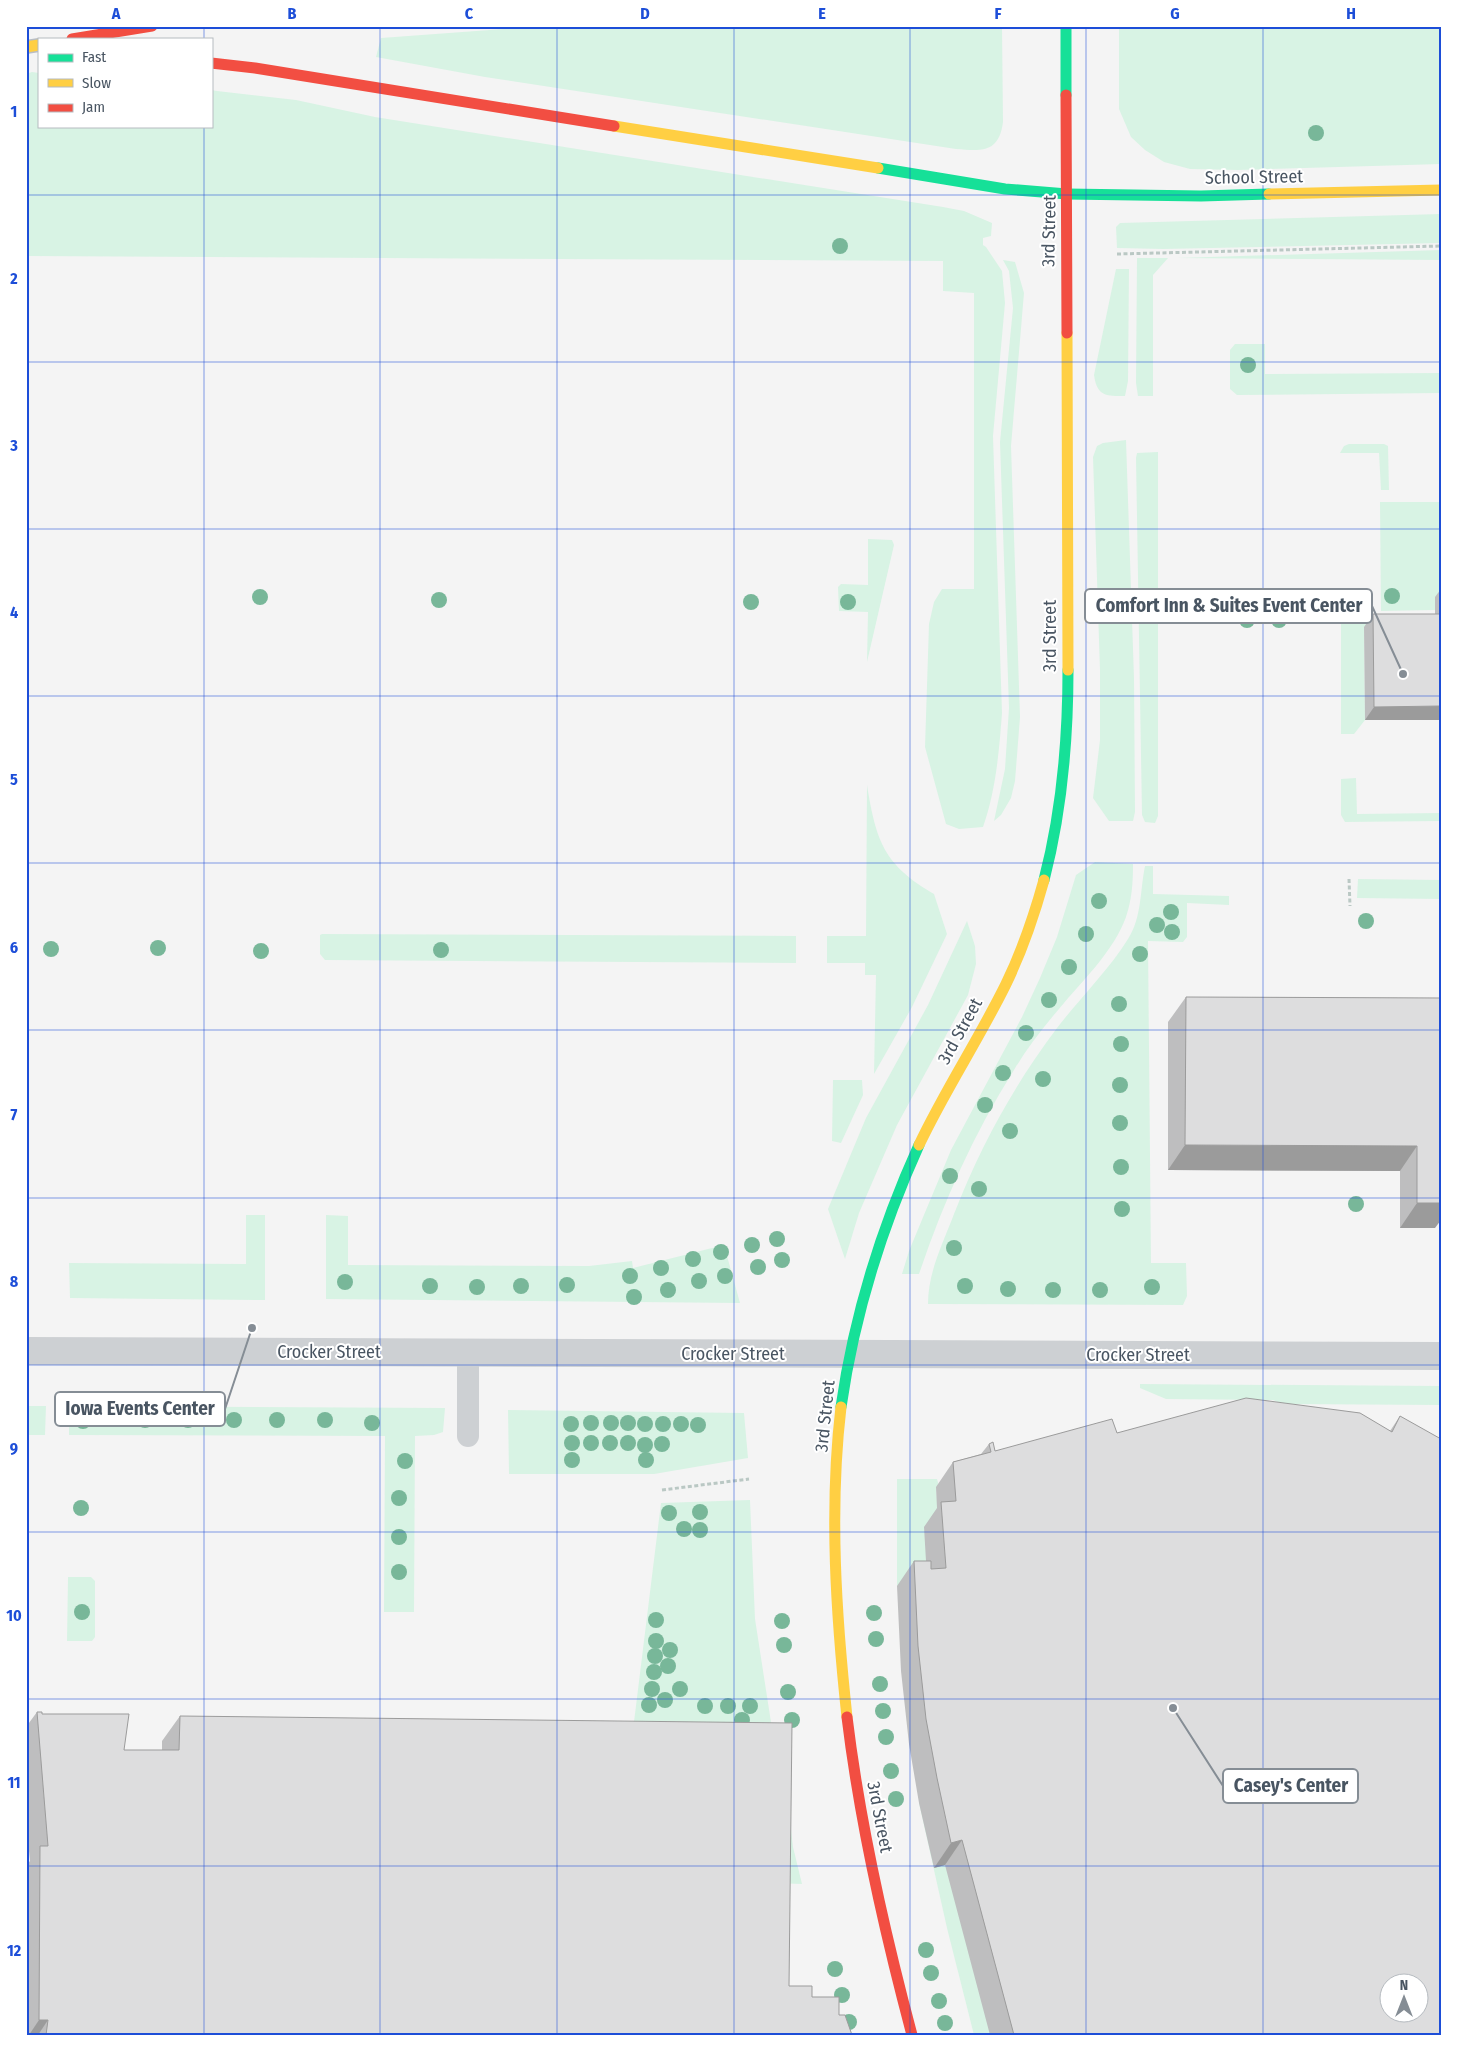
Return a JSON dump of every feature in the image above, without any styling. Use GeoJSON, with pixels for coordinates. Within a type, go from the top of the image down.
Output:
{"type":"FeatureCollection","features":[{"type":"Feature","properties":{"kind":"main road"},"geometry":{"type":"LineString","coordinates":[[78,38],[152,26]]}},
{"type":"Feature","properties":{"kind":"main road","name":"3rd Street"},"geometry":{"type":"LineString","coordinates":[[912,2035],[898,1987],[867,1847],[846,1724],[835,1539],[836,1478],[841,1408],[850,1354],[875,1260],[896,1197],[941,1101],[993,1010],[1014,967],[1040,899],[1056,836],[1066,767],[1068,723],[1066,26]]}},
{"type":"Feature","properties":{"kind":"main road","name":"School Street"},"geometry":{"type":"LineString","coordinates":[[212,64],[255,68],[1005,189],[1067,194],[1201,196],[1441,190]]}},
{"type":"Feature","properties":{"kind":"street","name":"Crocker Street"},"geometry":{"type":"LineString","coordinates":[[26,1351],[1441,1356]]}},
{"type":"Feature","properties":{"kind":"lane"},"geometry":{"type":"LineString","coordinates":[[468,1353],[468,1436]]}},
{"type":"Feature","properties":{"kind":"path"},"geometry":{"type":"LineString","coordinates":[[1117,254],[1441,246]]}},
{"type":"Feature","properties":{"kind":"path"},"geometry":{"type":"LineString","coordinates":[[1349,879],[1350,906]]}},
{"type":"Feature","properties":{"kind":"path"},"geometry":{"type":"LineString","coordinates":[[662,1490],[749,1480]]}},
{"type":"Feature","properties":{"kind":"green space"},"geometry":{"type":"Polygon","coordinates":[[[542,26],[1002,26],[1003,122],[1001,132],[998,140],[988,148],[981,150],[956,149],[485,77],[376,57],[381,38],[542,26]]]}},
{"type":"Feature","properties":{"kind":"green space"},"geometry":{"type":"Polygon","coordinates":[[[1119,26],[1441,26],[1441,164],[1238,170],[1190,169],[1164,162],[1145,150],[1131,137],[1119,109],[1119,26]]]}},
{"type":"Feature","properties":{"kind":"green space"},"geometry":{"type":"Polygon","coordinates":[[[38,73],[38,128],[212,128],[212,90],[296,100],[375,117],[943,207],[964,211],[992,223],[991,236],[983,238],[983,245],[1002,271],[1005,303],[993,436],[1002,713],[994,785],[983,827],[959,829],[946,824],[925,747],[929,624],[934,602],[942,589],[974,589],[974,293],[943,291],[943,261],[26,256],[26,74],[38,73]]]}},
{"type":"Feature","properties":{"kind":"green space"},"geometry":{"type":"Polygon","coordinates":[[[1441,214],[1441,243],[1163,249],[1117,248],[1116,227],[1120,223],[1441,214]]]}},
{"type":"Feature","properties":{"kind":"green space"},"geometry":{"type":"Polygon","coordinates":[[[1441,250],[1441,260],[1177,258],[1441,250]]]}},
{"type":"Feature","properties":{"kind":"green space"},"geometry":{"type":"Polygon","coordinates":[[[1137,258],[1168,258],[1153,275],[1153,396],[1138,396],[1136,383],[1137,258]]]}},
{"type":"Feature","properties":{"kind":"green space"},"geometry":{"type":"Polygon","coordinates":[[[1003,260],[1015,262],[1024,293],[1011,446],[1020,717],[1015,781],[1011,798],[1001,815],[994,821],[1005,769],[1009,708],[1000,442],[1013,308],[1009,271],[1003,260]]]}},
{"type":"Feature","properties":{"kind":"green space"},"geometry":{"type":"Polygon","coordinates":[[[1116,269],[1129,269],[1128,381],[1125,396],[1104,394],[1098,388],[1094,375],[1116,269]]]}},
{"type":"Feature","properties":{"kind":"green space"},"geometry":{"type":"Polygon","coordinates":[[[1235,344],[1265,344],[1265,374],[1441,373],[1441,393],[1237,395],[1230,389],[1230,350],[1235,344]]]}},
{"type":"Feature","properties":{"kind":"green space"},"geometry":{"type":"Polygon","coordinates":[[[1126,440],[1134,678],[1135,812],[1133,821],[1109,821],[1093,798],[1100,740],[1100,670],[1093,457],[1097,446],[1103,443],[1126,440]]]}},
{"type":"Feature","properties":{"kind":"green space"},"geometry":{"type":"Polygon","coordinates":[[[1349,444],[1384,444],[1388,446],[1389,490],[1381,490],[1379,453],[1340,453],[1344,446],[1349,444]]]}},
{"type":"Feature","properties":{"kind":"green space"},"geometry":{"type":"Polygon","coordinates":[[[1158,452],[1158,816],[1155,823],[1145,822],[1142,815],[1136,458],[1137,453],[1158,452]]]}},
{"type":"Feature","properties":{"kind":"green space"},"geometry":{"type":"Polygon","coordinates":[[[1380,502],[1441,502],[1441,597],[1435,597],[1435,610],[1381,611],[1380,502]]]}},
{"type":"Feature","properties":{"kind":"green space"},"geometry":{"type":"Polygon","coordinates":[[[868,539],[892,540],[894,545],[867,662],[868,612],[839,611],[838,587],[841,584],[868,585],[868,539]]]}},
{"type":"Feature","properties":{"kind":"green space"},"geometry":{"type":"Polygon","coordinates":[[[1435,621],[1364,628],[1365,720],[1354,734],[1341,734],[1341,622],[1435,621]]]}},
{"type":"Feature","properties":{"kind":"green space"},"geometry":{"type":"Polygon","coordinates":[[[1356,778],[1357,814],[1441,813],[1440,821],[1345,822],[1341,815],[1341,779],[1356,778]]]}},
{"type":"Feature","properties":{"kind":"green space"},"geometry":{"type":"Polygon","coordinates":[[[867,785],[874,822],[885,850],[904,873],[934,894],[947,934],[912,1007],[874,1074],[876,975],[865,975],[865,963],[827,963],[827,936],[866,936],[867,785]]]}},
{"type":"Feature","properties":{"kind":"green space"},"geometry":{"type":"Polygon","coordinates":[[[1095,862],[1133,864],[1131,897],[1121,929],[1099,963],[1044,1027],[1019,1061],[999,1094],[960,1169],[938,1221],[919,1274],[902,1274],[909,1251],[951,1150],[1022,1017],[1040,978],[1057,937],[1076,875],[1095,862]]]}},
{"type":"Feature","properties":{"kind":"green space"},"geometry":{"type":"Polygon","coordinates":[[[1145,866],[1153,866],[1153,894],[1229,896],[1229,905],[1187,903],[1187,937],[1183,942],[1148,941],[1151,1263],[1186,1263],[1187,1296],[1183,1305],[928,1304],[933,1269],[975,1165],[999,1117],[1026,1072],[1057,1028],[1112,962],[1133,931],[1138,913],[1145,866]]]}},
{"type":"Feature","properties":{"kind":"green space"},"geometry":{"type":"Polygon","coordinates":[[[1358,879],[1441,880],[1441,899],[1357,898],[1358,879]]]}},
{"type":"Feature","properties":{"kind":"green space"},"geometry":{"type":"Polygon","coordinates":[[[967,921],[975,946],[976,964],[968,995],[897,1125],[859,1213],[845,1259],[828,1209],[866,1118],[928,1005],[967,921]]]}},
{"type":"Feature","properties":{"kind":"green space"},"geometry":{"type":"Polygon","coordinates":[[[320,935],[796,936],[796,963],[325,960],[320,954],[320,935]]]}},
{"type":"Feature","properties":{"kind":"green space"},"geometry":{"type":"Polygon","coordinates":[[[833,1080],[862,1080],[863,1095],[841,1143],[832,1141],[833,1080]]]}},
{"type":"Feature","properties":{"kind":"green space"},"geometry":{"type":"Polygon","coordinates":[[[246,1215],[265,1215],[265,1300],[70,1298],[69,1263],[246,1264],[246,1215]]]}},
{"type":"Feature","properties":{"kind":"green space"},"geometry":{"type":"Polygon","coordinates":[[[326,1215],[348,1216],[348,1265],[589,1266],[632,1261],[633,1268],[724,1245],[740,1303],[326,1299],[326,1215]]]}},
{"type":"Feature","properties":{"kind":"green space"},"geometry":{"type":"Polygon","coordinates":[[[1140,1384],[1441,1386],[1441,1405],[1283,1404],[1273,1400],[1166,1399],[1140,1388],[1140,1384]]]}},
{"type":"Feature","properties":{"kind":"green space"},"geometry":{"type":"Polygon","coordinates":[[[26,1406],[46,1406],[45,1435],[26,1435],[26,1406]]]}},
{"type":"Feature","properties":{"kind":"green space"},"geometry":{"type":"Polygon","coordinates":[[[69,1406],[445,1408],[443,1432],[434,1435],[415,1436],[414,1612],[384,1612],[385,1436],[69,1435],[69,1406]]]}},
{"type":"Feature","properties":{"kind":"green space"},"geometry":{"type":"Polygon","coordinates":[[[508,1410],[744,1413],[748,1458],[654,1474],[509,1474],[508,1410]]]}},
{"type":"Feature","properties":{"kind":"green space"},"geometry":{"type":"Polygon","coordinates":[[[897,1479],[937,1479],[939,1486],[936,1487],[939,1526],[929,1593],[913,1586],[897,1586],[897,1479]]]}},
{"type":"Feature","properties":{"kind":"green space"},"geometry":{"type":"Polygon","coordinates":[[[750,1500],[755,1619],[775,1748],[704,1722],[634,1722],[661,1503],[750,1500]]]}},
{"type":"Feature","properties":{"kind":"green space"},"geometry":{"type":"Polygon","coordinates":[[[68,1577],[91,1577],[95,1581],[95,1637],[92,1641],[67,1641],[68,1577]]]}},
{"type":"Feature","properties":{"kind":"green space"},"geometry":{"type":"Polygon","coordinates":[[[787,1797],[793,1847],[802,1884],[773,1883],[787,1797]]]}},
{"type":"Feature","properties":{"kind":"green space"},"geometry":{"type":"Polygon","coordinates":[[[933,1800],[995,2035],[974,2035],[947,1928],[919,1803],[933,1800]]]}},
{"type":"Feature","properties":{"kind":"building"},"geometry":{"type":"Polygon","coordinates":[[[1373,614],[1441,614],[1441,706],[1374,707],[1373,614]]]}},
{"type":"Feature","properties":{"kind":"building"},"geometry":{"type":"Polygon","coordinates":[[[1186,997],[1441,998],[1441,1203],[1417,1203],[1417,1146],[1185,1145],[1186,997]]]}},
{"type":"Feature","properties":{"kind":"building"},"geometry":{"type":"Polygon","coordinates":[[[1246,1398],[1360,1413],[1392,1432],[1400,1416],[1441,1439],[1441,2035],[1014,2035],[962,1840],[951,1843],[937,1778],[926,1719],[918,1646],[914,1561],[931,1561],[931,1569],[946,1568],[941,1502],[956,1501],[953,1462],[991,1452],[989,1444],[993,1442],[995,1451],[1112,1419],[1117,1433],[1246,1398]]]}},
{"type":"Feature","properties":{"kind":"building"},"geometry":{"type":"Polygon","coordinates":[[[37,1712],[42,1712],[42,1714],[129,1714],[124,1750],[179,1750],[180,1716],[792,1723],[789,1986],[812,1986],[812,1997],[839,1997],[839,2015],[845,2015],[852,2035],[46,2035],[48,2020],[39,2020],[40,1846],[48,1846],[37,1712]]]}},
{"type":"Feature","properties":{"kind":"traffic: fast"},"geometry":{"type":"LineString","coordinates":[[1066,26],[1066,95]]}},
{"type":"Feature","properties":{"kind":"traffic: fast"},"geometry":{"type":"LineString","coordinates":[[878,168],[1005,189],[1067,194]]}},
{"type":"Feature","properties":{"kind":"traffic: fast"},"geometry":{"type":"LineString","coordinates":[[1067,194],[1201,196],[1269,194]]}},
{"type":"Feature","properties":{"kind":"traffic: fast"},"geometry":{"type":"LineString","coordinates":[[1044,880],[1060,802],[1063,776],[1068,670]]}},
{"type":"Feature","properties":{"kind":"traffic: fast"},"geometry":{"type":"LineString","coordinates":[[841,1407],[861,1306],[881,1241],[919,1145]]}},
{"type":"Feature","properties":{"kind":"traffic: slow"},"geometry":{"type":"LineString","coordinates":[[26,47],[38,45]]}},
{"type":"Feature","properties":{"kind":"traffic: slow"},"geometry":{"type":"LineString","coordinates":[[614,126],[878,168]]}},
{"type":"Feature","properties":{"kind":"traffic: slow"},"geometry":{"type":"LineString","coordinates":[[1269,194],[1441,190]]}},
{"type":"Feature","properties":{"kind":"traffic: slow"},"geometry":{"type":"LineString","coordinates":[[1067,333],[1068,670]]}},
{"type":"Feature","properties":{"kind":"traffic: slow"},"geometry":{"type":"LineString","coordinates":[[919,1145],[1006,984],[1027,933],[1044,880]]}},
{"type":"Feature","properties":{"kind":"traffic: slow"},"geometry":{"type":"LineString","coordinates":[[841,1407],[835,1484],[835,1562],[847,1717]]}},
{"type":"Feature","properties":{"kind":"traffic: jam"},"geometry":{"type":"LineString","coordinates":[[78,38],[152,26]]}},
{"type":"Feature","properties":{"kind":"traffic: jam"},"geometry":{"type":"LineString","coordinates":[[212,63],[255,68],[614,126]]}},
{"type":"Feature","properties":{"kind":"traffic: jam"},"geometry":{"type":"LineString","coordinates":[[1066,95],[1067,333]]}},
{"type":"Feature","properties":{"kind":"traffic: jam"},"geometry":{"type":"LineString","coordinates":[[847,1717],[852,1757],[874,1877],[912,2035]]}},
{"type":"Feature","properties":{"kind":"place","name":"Comfort Inn & Suites Event Center"},"geometry":{"type":"Point","coordinates":[1403,674]}},
{"type":"Feature","properties":{"kind":"place","name":"Iowa Events Center"},"geometry":{"type":"Point","coordinates":[252,1328]}},
{"type":"Feature","properties":{"kind":"place","name":"Casey's Center"},"geometry":{"type":"Point","coordinates":[1173,1708]}}]}
